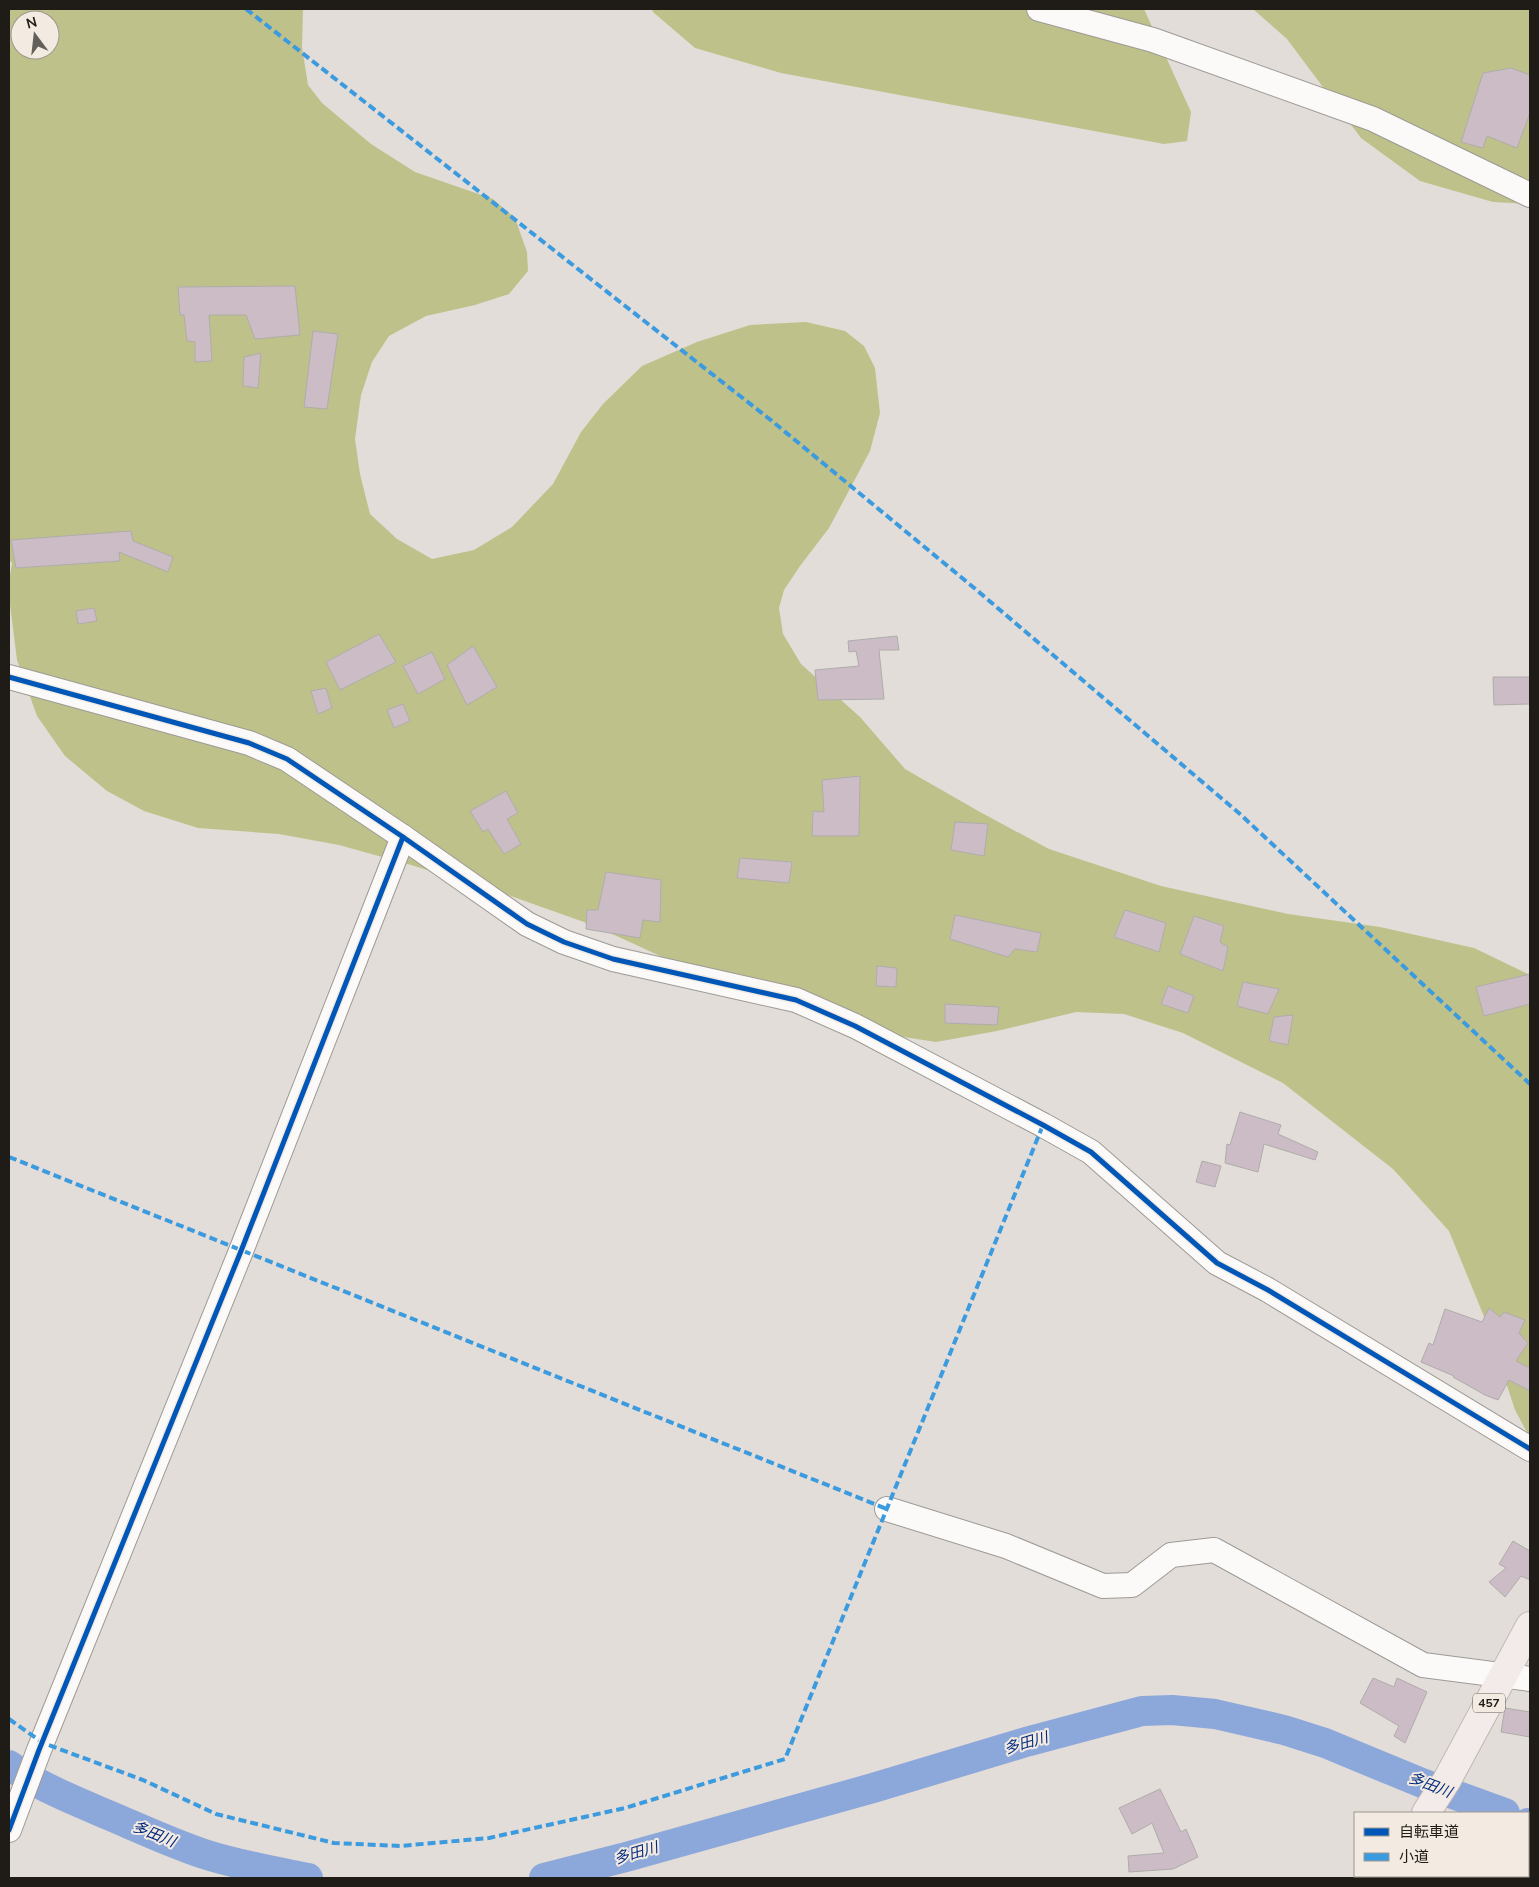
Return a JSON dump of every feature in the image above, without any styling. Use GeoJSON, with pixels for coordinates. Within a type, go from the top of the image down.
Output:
{"type":"FeatureCollection","features":[{"type":"Feature","properties":{"kind":"highway","name":"457"},"geometry":{"type":"LineString","coordinates":[[1427,1812],[1447,1780],[1530,1626]]}},
{"type":"Feature","properties":{"kind":"street"},"geometry":{"type":"LineString","coordinates":[[1039,9],[1153,40],[1373,119],[1530,194]]}},
{"type":"Feature","properties":{"kind":"street"},"geometry":{"type":"LineString","coordinates":[[9,676],[249,743],[287,759],[403,836],[527,924],[564,942],[613,958],[796,1000],[855,1026],[1090,1152],[1217,1263],[1276,1295],[1530,1449]]}},
{"type":"Feature","properties":{"kind":"street"},"geometry":{"type":"LineString","coordinates":[[9,1830],[39,1750],[241,1251],[403,836]]}},
{"type":"Feature","properties":{"kind":"street"},"geometry":{"type":"LineString","coordinates":[[887,1509],[1006,1546],[1103,1586],[1132,1585],[1171,1555],[1214,1550],[1423,1665],[1530,1679]]}},
{"type":"Feature","properties":{"kind":"green space"},"geometry":{"type":"Polygon","coordinates":[[[9,9],[303,9],[302,47],[308,85],[322,103],[371,144],[415,172],[493,199],[515,218],[527,252],[528,271],[509,294],[475,305],[426,316],[389,336],[372,362],[361,395],[355,439],[360,474],[370,514],[397,539],[432,559],[474,550],[512,527],[553,484],[581,432],[603,404],[642,366],[697,342],[750,325],[806,322],[845,331],[864,346],[875,368],[880,413],[870,451],[829,528],[784,590],[779,608],[783,634],[801,664],[860,717],[905,769],[1049,849],[1161,886],[1288,914],[1380,927],[1474,948],[1530,975],[1530,1438],[1515,1410],[1485,1319],[1449,1231],[1393,1169],[1283,1083],[1183,1033],[1124,1014],[1076,1012],[997,1031],[936,1042],[884,1034],[803,1016],[697,973],[595,926],[508,895],[339,845],[279,834],[198,828],[144,811],[107,791],[65,756],[37,716],[17,660],[9,597],[12,563],[9,560],[9,9]]]}},
{"type":"Feature","properties":{"kind":"green space"},"geometry":{"type":"Polygon","coordinates":[[[652,9],[1144,9],[1191,112],[1187,141],[1164,144],[781,73],[695,48],[653,12],[652,9]]]}},
{"type":"Feature","properties":{"kind":"green space"},"geometry":{"type":"Polygon","coordinates":[[[1253,9],[1530,9],[1530,204],[1493,202],[1420,181],[1361,138],[1287,39],[1253,9]]]}},
{"type":"Feature","properties":{"kind":"building"},"geometry":{"type":"Polygon","coordinates":[[[1511,68],[1530,75],[1530,113],[1517,148],[1487,136],[1483,148],[1461,142],[1483,73],[1511,68]]]}},
{"type":"Feature","properties":{"kind":"building"},"geometry":{"type":"Polygon","coordinates":[[[295,286],[300,335],[255,339],[246,315],[209,315],[212,361],[195,362],[195,342],[187,341],[184,315],[180,315],[178,287],[295,286]]]}},
{"type":"Feature","properties":{"kind":"building"},"geometry":{"type":"Polygon","coordinates":[[[313,331],[338,334],[327,409],[304,407],[313,331]]]}},
{"type":"Feature","properties":{"kind":"building"},"geometry":{"type":"Polygon","coordinates":[[[261,353],[258,388],[243,386],[244,357],[261,353]]]}},
{"type":"Feature","properties":{"kind":"building"},"geometry":{"type":"Polygon","coordinates":[[[131,531],[133,541],[173,557],[168,572],[119,552],[120,561],[16,568],[11,540],[131,531]]]}},
{"type":"Feature","properties":{"kind":"building"},"geometry":{"type":"Polygon","coordinates":[[[94,608],[97,621],[78,624],[76,611],[94,608]]]}},
{"type":"Feature","properties":{"kind":"building"},"geometry":{"type":"Polygon","coordinates":[[[379,634],[396,662],[340,690],[326,662],[379,634]]]}},
{"type":"Feature","properties":{"kind":"building"},"geometry":{"type":"Polygon","coordinates":[[[897,636],[899,650],[879,650],[884,699],[818,700],[815,670],[859,666],[856,651],[849,652],[848,641],[897,636]]]}},
{"type":"Feature","properties":{"kind":"building"},"geometry":{"type":"Polygon","coordinates":[[[473,646],[497,687],[467,705],[447,665],[473,646]]]}},
{"type":"Feature","properties":{"kind":"building"},"geometry":{"type":"Polygon","coordinates":[[[432,652],[445,679],[418,694],[403,666],[432,652]]]}},
{"type":"Feature","properties":{"kind":"building"},"geometry":{"type":"Polygon","coordinates":[[[1493,677],[1530,677],[1530,704],[1494,705],[1493,677]]]}},
{"type":"Feature","properties":{"kind":"building"},"geometry":{"type":"Polygon","coordinates":[[[326,688],[332,708],[318,714],[311,691],[326,688]]]}},
{"type":"Feature","properties":{"kind":"building"},"geometry":{"type":"Polygon","coordinates":[[[403,704],[410,721],[394,728],[387,710],[403,704]]]}},
{"type":"Feature","properties":{"kind":"building"},"geometry":{"type":"Polygon","coordinates":[[[860,776],[859,836],[812,836],[813,811],[824,812],[822,780],[860,776]]]}},
{"type":"Feature","properties":{"kind":"building"},"geometry":{"type":"Polygon","coordinates":[[[506,791],[518,813],[507,819],[521,844],[504,854],[488,829],[483,832],[470,811],[506,791]]]}},
{"type":"Feature","properties":{"kind":"building"},"geometry":{"type":"Polygon","coordinates":[[[955,822],[988,824],[984,856],[951,850],[955,822]]]}},
{"type":"Feature","properties":{"kind":"building"},"geometry":{"type":"Polygon","coordinates":[[[740,858],[792,862],[789,883],[737,878],[740,858]]]}},
{"type":"Feature","properties":{"kind":"building"},"geometry":{"type":"Polygon","coordinates":[[[606,872],[661,880],[660,922],[643,920],[640,938],[586,929],[587,910],[598,910],[606,872]]]}},
{"type":"Feature","properties":{"kind":"building"},"geometry":{"type":"Polygon","coordinates":[[[1125,910],[1166,923],[1159,952],[1114,937],[1125,910]]]}},
{"type":"Feature","properties":{"kind":"building"},"geometry":{"type":"Polygon","coordinates":[[[955,915],[1041,933],[1037,952],[1015,949],[1008,957],[950,939],[955,915]]]}},
{"type":"Feature","properties":{"kind":"building"},"geometry":{"type":"Polygon","coordinates":[[[1194,916],[1224,926],[1220,942],[1228,947],[1223,971],[1180,954],[1194,916]]]}},
{"type":"Feature","properties":{"kind":"building"},"geometry":{"type":"Polygon","coordinates":[[[877,966],[897,968],[896,987],[876,986],[877,966]]]}},
{"type":"Feature","properties":{"kind":"building"},"geometry":{"type":"Polygon","coordinates":[[[1530,974],[1530,1004],[1484,1016],[1476,987],[1530,974]]]}},
{"type":"Feature","properties":{"kind":"building"},"geometry":{"type":"Polygon","coordinates":[[[1243,982],[1279,989],[1268,1014],[1237,1006],[1243,982]]]}},
{"type":"Feature","properties":{"kind":"building"},"geometry":{"type":"Polygon","coordinates":[[[1168,986],[1194,996],[1188,1013],[1161,1004],[1168,986]]]}},
{"type":"Feature","properties":{"kind":"building"},"geometry":{"type":"Polygon","coordinates":[[[945,1004],[999,1007],[997,1025],[945,1023],[945,1004]]]}},
{"type":"Feature","properties":{"kind":"building"},"geometry":{"type":"Polygon","coordinates":[[[1293,1015],[1288,1045],[1269,1041],[1274,1017],[1293,1015]]]}},
{"type":"Feature","properties":{"kind":"building"},"geometry":{"type":"Polygon","coordinates":[[[1240,1112],[1281,1125],[1278,1134],[1318,1152],[1315,1160],[1264,1144],[1258,1172],[1225,1163],[1227,1144],[1230,1145],[1240,1112]]]}},
{"type":"Feature","properties":{"kind":"building"},"geometry":{"type":"Polygon","coordinates":[[[1202,1161],[1221,1166],[1215,1187],[1196,1182],[1202,1161]]]}},
{"type":"Feature","properties":{"kind":"building"},"geometry":{"type":"Polygon","coordinates":[[[1489,1308],[1500,1317],[1504,1312],[1525,1320],[1519,1333],[1528,1343],[1516,1361],[1530,1368],[1530,1391],[1509,1380],[1498,1400],[1485,1395],[1454,1376],[1421,1362],[1429,1343],[1433,1345],[1445,1309],[1482,1322],[1489,1308]]]}},
{"type":"Feature","properties":{"kind":"building"},"geometry":{"type":"Polygon","coordinates":[[[1513,1541],[1530,1551],[1530,1580],[1521,1576],[1505,1597],[1489,1582],[1506,1568],[1499,1564],[1513,1541]]]}},
{"type":"Feature","properties":{"kind":"building"},"geometry":{"type":"Polygon","coordinates":[[[1373,1678],[1394,1687],[1397,1678],[1427,1692],[1405,1743],[1394,1736],[1399,1726],[1360,1703],[1373,1678]]]}},
{"type":"Feature","properties":{"kind":"building"},"geometry":{"type":"Polygon","coordinates":[[[1505,1708],[1530,1712],[1530,1737],[1501,1732],[1505,1708]]]}},
{"type":"Feature","properties":{"kind":"building"},"geometry":{"type":"Polygon","coordinates":[[[1160,1789],[1181,1832],[1186,1829],[1198,1857],[1173,1869],[1129,1872],[1128,1856],[1164,1853],[1152,1823],[1132,1834],[1119,1808],[1160,1789]]]}},
{"type":"Feature","properties":{"kind":"waterway","name":"多田川"},"geometry":{"type":"LineString","coordinates":[[544,1878],[626,1857],[873,1788],[1026,1742],[1142,1711],[1172,1710],[1215,1714],[1284,1730],[1325,1743],[1422,1783],[1502,1812]]}},
{"type":"Feature","properties":{"kind":"waterway","name":"多田川"},"geometry":{"type":"LineString","coordinates":[[9,1765],[30,1779],[65,1796],[191,1849],[243,1865],[308,1878]]}},
{"type":"Feature","properties":{"kind":"marked path"},"geometry":{"type":"LineString","coordinates":[[246,9],[772,421],[973,587],[1240,814],[1530,1084]]}},
{"type":"Feature","properties":{"kind":"marked path"},"geometry":{"type":"LineString","coordinates":[[9,1719],[43,1743],[143,1780],[216,1814],[334,1843],[400,1846],[489,1838],[625,1808],[785,1759],[1043,1125]]}},
{"type":"Feature","properties":{"kind":"marked path"},"geometry":{"type":"LineString","coordinates":[[9,1157],[887,1509]]}},
{"type":"Feature","properties":{"kind":"cycle path"},"geometry":{"type":"LineString","coordinates":[[9,677],[249,743],[287,759],[527,924],[564,942],[613,959],[796,1000],[855,1026],[1091,1152],[1217,1263],[1268,1290],[1530,1449]]}},
{"type":"Feature","properties":{"kind":"cycle path"},"geometry":{"type":"LineString","coordinates":[[9,1830],[39,1750],[241,1251],[403,837]]}}]}
